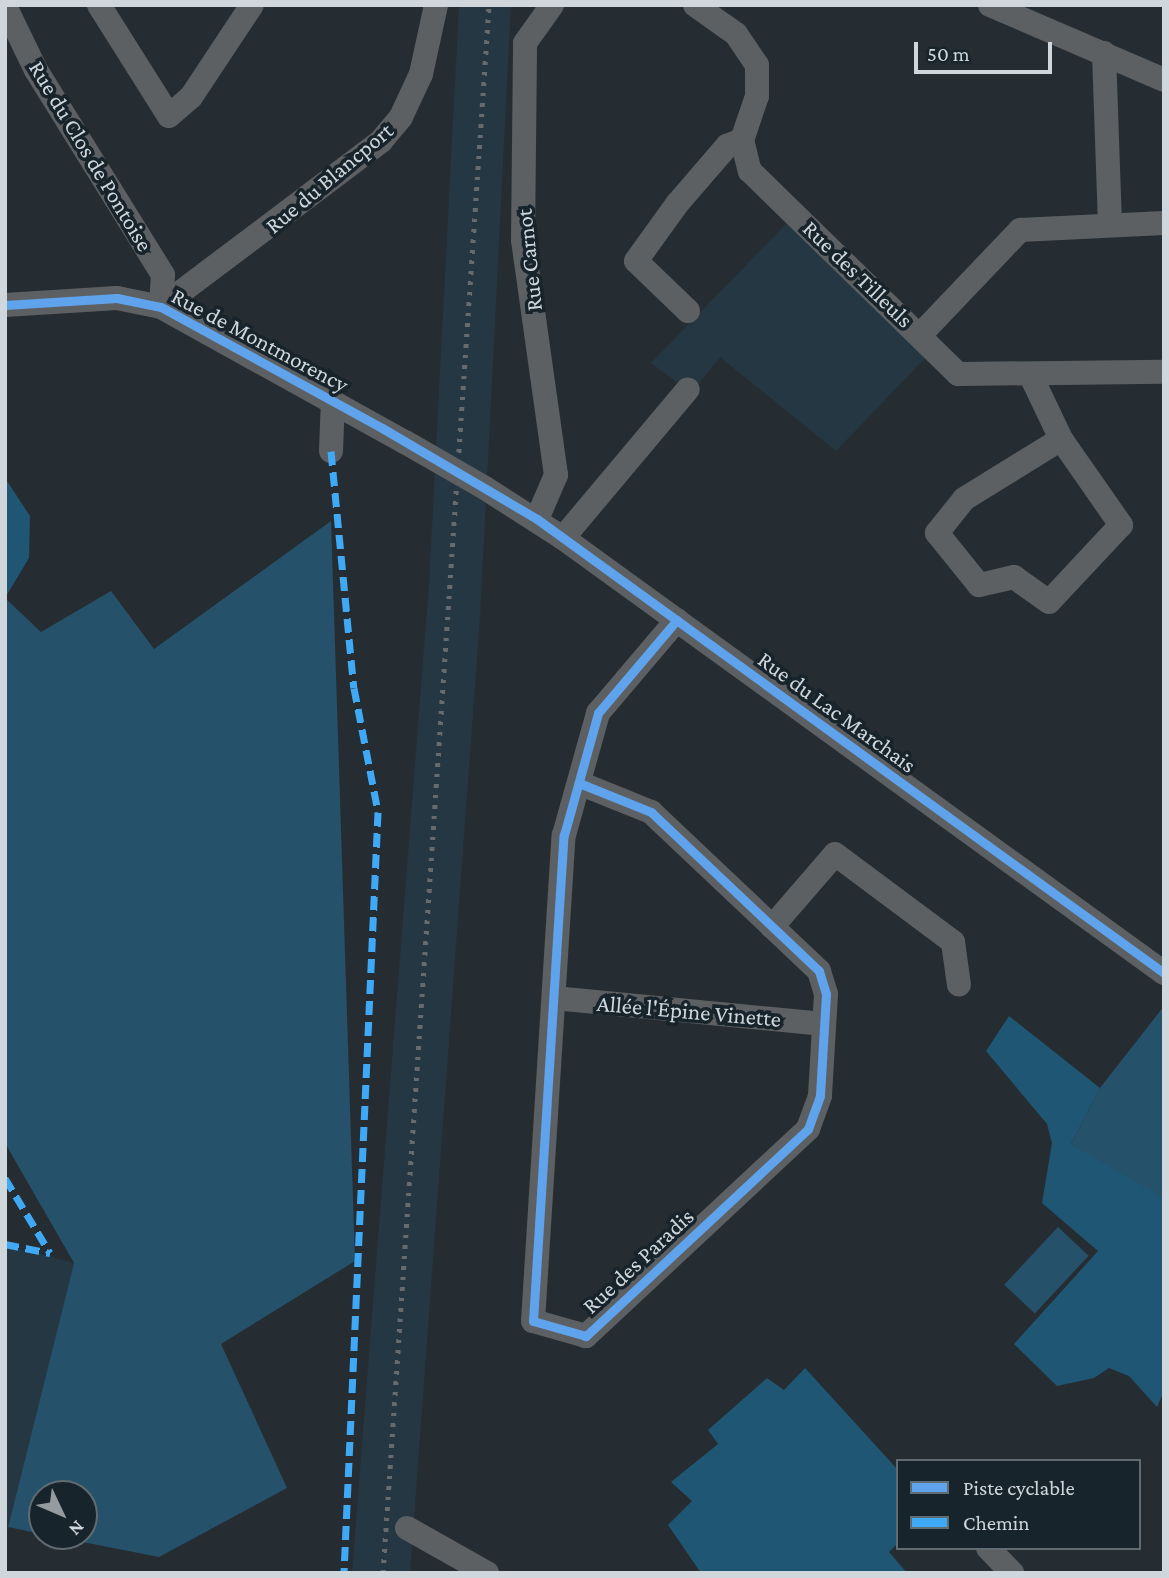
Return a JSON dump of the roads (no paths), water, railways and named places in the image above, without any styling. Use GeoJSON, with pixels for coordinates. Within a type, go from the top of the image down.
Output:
{"type":"FeatureCollection","features":[{"type":"Feature","properties":{"kind":"street"},"geometry":{"type":"LineString","coordinates":[[99,5],[169,116],[191,97],[252,5]]}},
{"type":"Feature","properties":{"kind":"street","name":"Rue du Blancport"},"geometry":{"type":"LineString","coordinates":[[161,307],[381,141],[401,117],[421,74],[436,5]]}},
{"type":"Feature","properties":{"kind":"street","name":"Rue Carnot"},"geometry":{"type":"LineString","coordinates":[[537,519],[556,475],[523,240],[525,43],[552,5]]}},
{"type":"Feature","properties":{"kind":"street"},"geometry":{"type":"LineString","coordinates":[[990,5],[1164,80]]}},
{"type":"Feature","properties":{"kind":"street","name":"Rue du Clos de Pontoise"},"geometry":{"type":"LineString","coordinates":[[5,6],[36,70],[163,275],[161,307]]}},
{"type":"Feature","properties":{"kind":"street"},"geometry":{"type":"LineString","coordinates":[[688,311],[636,261],[677,204],[727,146],[742,140],[757,96],[757,65],[736,34],[699,6]]}},
{"type":"Feature","properties":{"kind":"street"},"geometry":{"type":"LineString","coordinates":[[1104,53],[1111,225]]}},
{"type":"Feature","properties":{"kind":"street","name":"Rue des Tilleuls"},"geometry":{"type":"LineString","coordinates":[[742,140],[750,171],[958,374],[1031,376],[1164,372]]}},
{"type":"Feature","properties":{"kind":"street"},"geometry":{"type":"LineString","coordinates":[[920,334],[1020,230],[1164,223]]}},
{"type":"Feature","properties":{"kind":"street","name":"Rue de Montmorency"},"geometry":{"type":"LineString","coordinates":[[5,305],[117,298],[161,307],[333,400],[485,488]]}},
{"type":"Feature","properties":{"kind":"street"},"geometry":{"type":"LineString","coordinates":[[1031,376],[1061,439],[1121,525],[1049,602],[1014,577],[979,584],[937,533],[964,499],[1061,439]]}},
{"type":"Feature","properties":{"kind":"street"},"geometry":{"type":"LineString","coordinates":[[563,538],[688,389]]}},
{"type":"Feature","properties":{"kind":"street"},"geometry":{"type":"LineString","coordinates":[[331,451],[333,400]]}},
{"type":"Feature","properties":{"kind":"street","name":"Rue du Lac Marchais"},"geometry":{"type":"LineString","coordinates":[[485,488],[537,519],[1164,973]]}},
{"type":"Feature","properties":{"kind":"street","name":"Rue des Paradis"},"geometry":{"type":"LineString","coordinates":[[579,783],[651,812],[819,971],[826,994],[820,1096],[808,1129],[586,1336],[533,1321],[564,835],[598,713],[677,620]]}},
{"type":"Feature","properties":{"kind":"street"},"geometry":{"type":"LineString","coordinates":[[772,927],[835,853],[953,942],[959,985]]}},
{"type":"Feature","properties":{"kind":"street","name":"Allée l'Épine Vinette"},"geometry":{"type":"LineString","coordinates":[[554,998],[824,1024]]}},
{"type":"Feature","properties":{"kind":"street"},"geometry":{"type":"LineString","coordinates":[[407,1528],[487,1573]]}},
{"type":"Feature","properties":{"kind":"street"},"geometry":{"type":"LineString","coordinates":[[990,1550],[1012,1573]]}},
{"type":"Feature","properties":{"kind":"railway"},"geometry":{"type":"LineString","coordinates":[[383,1573],[489,5]]}}]}
